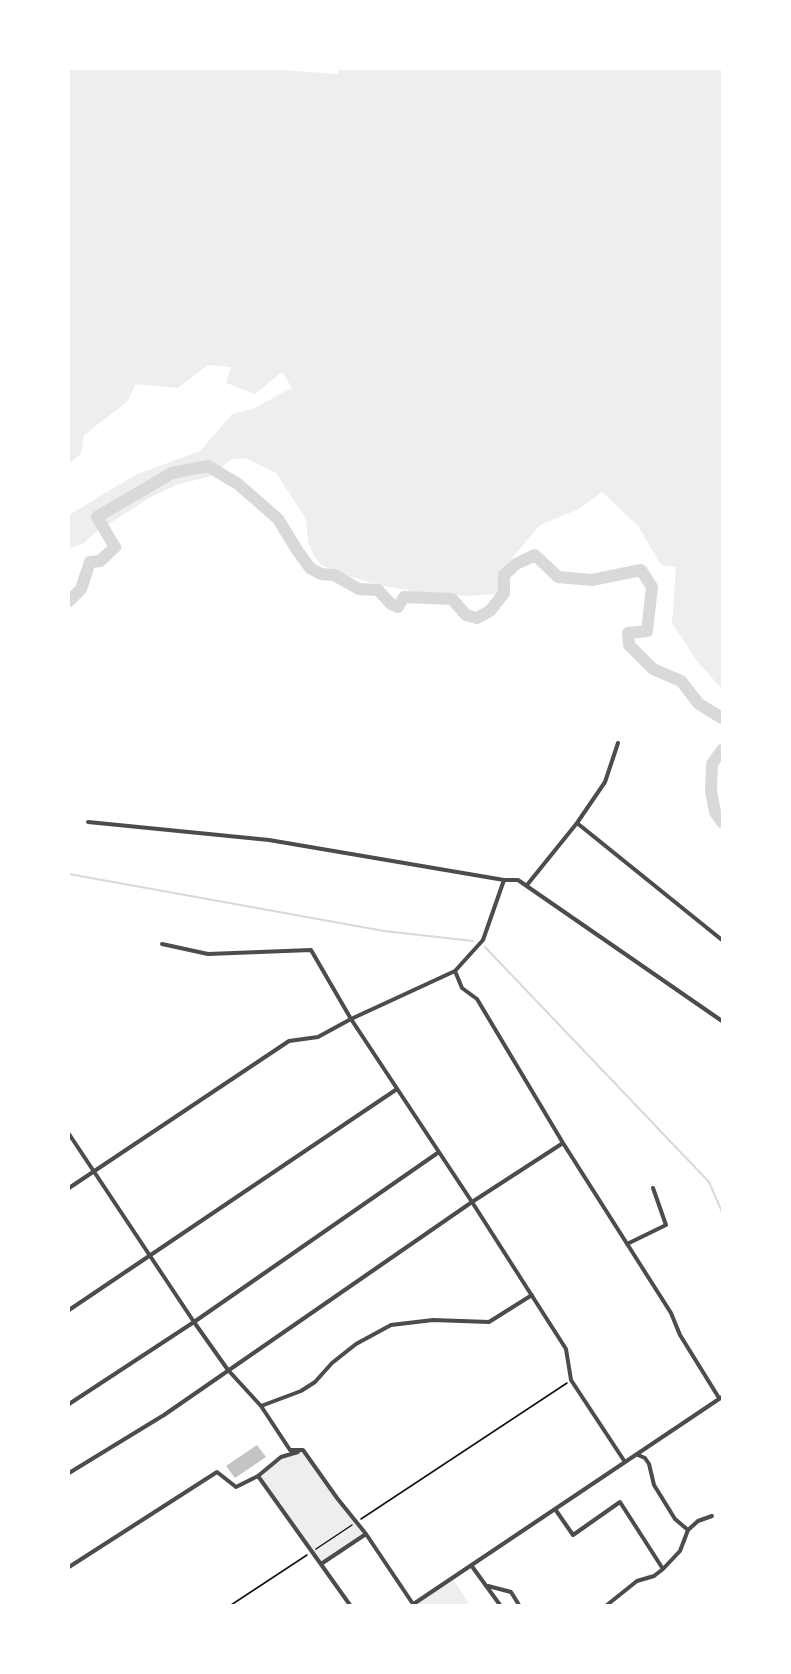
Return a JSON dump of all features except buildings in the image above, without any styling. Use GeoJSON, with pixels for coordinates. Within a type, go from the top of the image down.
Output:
{"type":"FeatureCollection","features":[{"type":"Feature","properties":{"kind":"street"},"geometry":{"type":"LineString","coordinates":[[527,885],[577,823],[604,782],[618,743]]}},
{"type":"Feature","properties":{"kind":"street"},"geometry":{"type":"LineString","coordinates":[[88,822],[269,840],[504,880],[518,880],[722,1021]]}},
{"type":"Feature","properties":{"kind":"street"},"geometry":{"type":"LineString","coordinates":[[577,823],[722,940]]}},
{"type":"Feature","properties":{"kind":"street"},"geometry":{"type":"LineString","coordinates":[[69,1188],[289,1041],[318,1036],[455,971],[483,940],[504,880]]}},
{"type":"Feature","properties":{"kind":"street"},"geometry":{"type":"LineString","coordinates":[[162,944],[208,954],[311,950],[351,1019],[566,1349],[571,1380],[625,1462]]}},
{"type":"Feature","properties":{"kind":"street"},"geometry":{"type":"LineString","coordinates":[[303,1450],[366,1534],[412,1604],[721,1397],[680,1335],[671,1313],[563,1143],[477,999],[462,988],[455,971]]}},
{"type":"Feature","properties":{"kind":"street"},"geometry":{"type":"LineString","coordinates":[[69,1310],[397,1089]]}},
{"type":"Feature","properties":{"kind":"street"},"geometry":{"type":"LineString","coordinates":[[69,1134],[228,1370],[261,1406],[290,1450],[303,1450]]}},
{"type":"Feature","properties":{"kind":"street"},"geometry":{"type":"LineString","coordinates":[[69,1473],[164,1415],[472,1202],[563,1143]]}},
{"type":"Feature","properties":{"kind":"street"},"geometry":{"type":"LineString","coordinates":[[69,1404],[194,1322],[439,1152]]}},
{"type":"Feature","properties":{"kind":"street"},"geometry":{"type":"LineString","coordinates":[[627,1244],[666,1225],[653,1188]]}},
{"type":"Feature","properties":{"kind":"street"},"geometry":{"type":"LineString","coordinates":[[261,1406],[308,1387],[332,1363],[356,1344],[392,1325],[433,1320],[489,1322],[532,1295]]}},
{"type":"Feature","properties":{"kind":"street"},"geometry":{"type":"LineString","coordinates":[[69,1567],[217,1472],[236,1487],[258,1476],[281,1457],[303,1450]]}},
{"type":"Feature","properties":{"kind":"street"},"geometry":{"type":"LineString","coordinates":[[637,1454],[645,1458],[649,1464],[654,1485],[675,1519],[688,1530]]}},
{"type":"Feature","properties":{"kind":"street"},"geometry":{"type":"LineString","coordinates":[[258,1476],[350,1605]]}},
{"type":"Feature","properties":{"kind":"street"},"geometry":{"type":"LineString","coordinates":[[555,1509],[573,1535],[620,1502],[663,1569]]}},
{"type":"Feature","properties":{"kind":"street"},"geometry":{"type":"LineString","coordinates":[[607,1605],[637,1581],[654,1576],[663,1569],[680,1551],[688,1530],[698,1521],[712,1516]]}},
{"type":"Feature","properties":{"kind":"street"},"geometry":{"type":"LineString","coordinates":[[321,1564],[366,1534]]}},
{"type":"Feature","properties":{"kind":"street"},"geometry":{"type":"LineString","coordinates":[[471,1565],[500,1605]]}},
{"type":"Feature","properties":{"kind":"street"},"geometry":{"type":"LineString","coordinates":[[487,1586],[511,1592],[519,1605]]}},
{"type":"Feature","properties":{"kind":"path"},"geometry":{"type":"LineString","coordinates":[[231,1605],[571,1380]]}},
{"type":"Feature","properties":{"kind":"shaded area"},"geometry":{"type":"Polygon","coordinates":[[[69,69],[266,69],[338,74],[339,69],[722,69],[722,689],[697,661],[672,623],[676,567],[661,565],[638,526],[602,492],[579,509],[540,525],[502,570],[497,594],[466,596],[423,593],[384,586],[344,575],[321,565],[308,542],[306,519],[276,473],[245,458],[234,459],[226,463],[216,475],[176,485],[149,498],[95,533],[84,543],[69,549],[69,515],[135,475],[200,451],[232,414],[252,409],[292,388],[282,372],[255,394],[226,383],[231,367],[208,365],[178,388],[136,384],[127,402],[84,435],[81,454],[69,464],[69,69]]]}},
{"type":"Feature","properties":{"kind":"shaded area"},"geometry":{"type":"Polygon","coordinates":[[[303,1450],[366,1534],[321,1564],[258,1476],[281,1457],[303,1450]]]}},
{"type":"Feature","properties":{"kind":"shaded area"},"geometry":{"type":"Polygon","coordinates":[[[452,1578],[470,1605],[411,1605],[452,1578]]]}},
{"type":"Feature","properties":{"kind":"waterway"},"geometry":{"type":"LineString","coordinates":[[69,601],[81,589],[90,562],[100,561],[115,547],[97,517],[172,473],[208,466],[238,484],[278,519],[310,568],[321,574],[334,575],[359,589],[378,590],[391,604],[398,607],[404,597],[452,599],[466,615],[477,618],[490,611],[504,593],[504,575],[516,564],[535,555],[558,577],[592,580],[641,570],[652,587],[647,631],[628,633],[629,645],[653,669],[681,681],[699,704],[722,718]]}},
{"type":"Feature","properties":{"kind":"waterway"},"geometry":{"type":"LineString","coordinates":[[722,750],[712,764],[711,791],[715,812],[722,822]]}},
{"type":"Feature","properties":{"kind":"waterway"},"geometry":{"type":"LineString","coordinates":[[69,874],[384,931],[473,941]]}},
{"type":"Feature","properties":{"kind":"waterway"},"geometry":{"type":"LineString","coordinates":[[485,947],[709,1182],[722,1212]]}}]}
